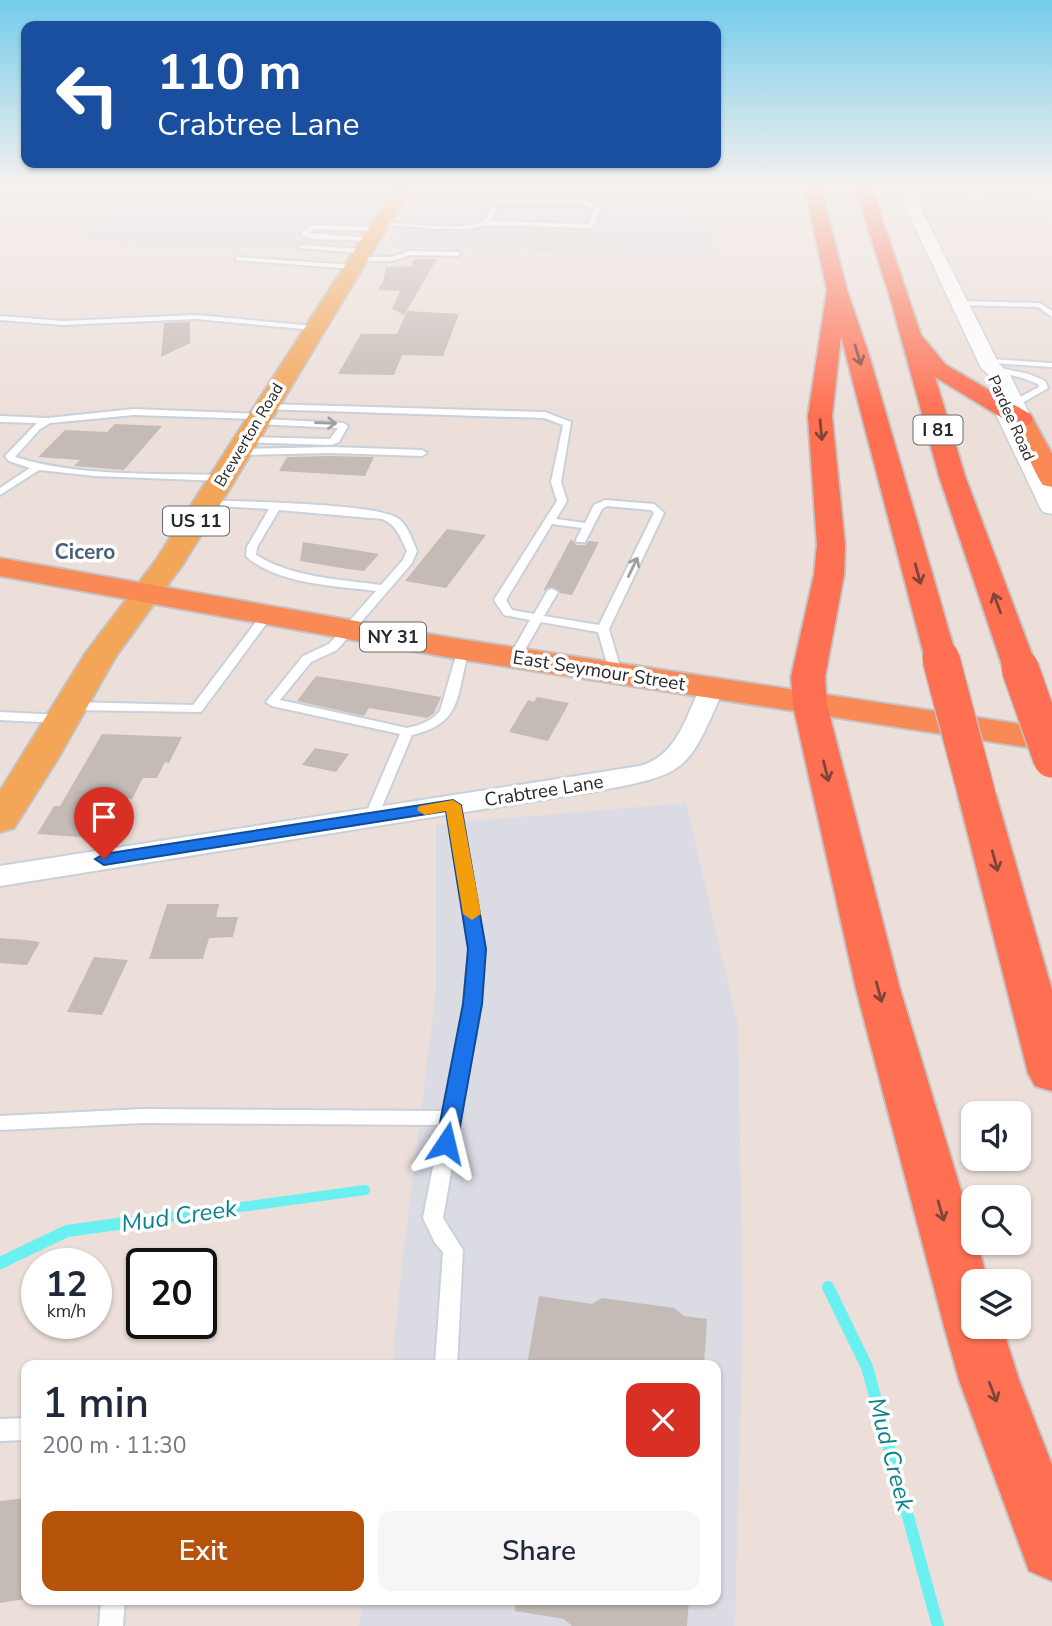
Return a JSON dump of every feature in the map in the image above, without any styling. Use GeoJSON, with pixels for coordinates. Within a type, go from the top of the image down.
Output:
{"type":"FeatureCollection","features":[{"type":"Feature","properties":{"kind":"highway"},"geometry":{"type":"LineString","coordinates":[[831,265],[858,355],[1052,1073]]}},
{"type":"Feature","properties":{"kind":"highway","name":"I 81"},"geometry":{"type":"LineString","coordinates":[[888,265],[952,476],[1052,759]]}},
{"type":"Feature","properties":{"kind":"highway"},"geometry":{"type":"LineString","coordinates":[[837,290],[820,416],[831,545],[829,575],[808,677],[810,705],[878,989],[961,1283]]}},
{"type":"Feature","properties":{"kind":"highway"},"geometry":{"type":"LineString","coordinates":[[908,330],[930,361],[951,380],[1013,410]]}},
{"type":"Feature","properties":{"kind":"highway"},"geometry":{"type":"LineString","coordinates":[[951,380],[970,382],[989,369]]}},
{"type":"Feature","properties":{"kind":"highway","name":"Pardee Road"},"geometry":{"type":"LineString","coordinates":[[1013,410],[1052,479]]}},
{"type":"Feature","properties":{"kind":"highway","name":"NY 31"},"geometry":{"type":"LineString","coordinates":[[0,567],[147,592]]}},
{"type":"Feature","properties":{"kind":"highway","name":"East Seymour Street"},"geometry":{"type":"LineString","coordinates":[[147,592],[266,616],[711,690],[1052,740]]}},
{"type":"Feature","properties":{"kind":"highway"},"geometry":{"type":"LineString","coordinates":[[977,1339],[989,1380],[1052,1548]]}},
{"type":"Feature","properties":{"kind":"main road","name":"Brewerton Road"},"geometry":{"type":"LineString","coordinates":[[0,820],[101,654],[147,592],[223,478],[354,265]]}},
{"type":"Feature","properties":{"kind":"street","name":"Pardee Road"},"geometry":{"type":"LineString","coordinates":[[941,265],[989,369],[999,373],[1052,507]]}},
{"type":"Feature","properties":{"kind":"street","name":"Crabtree Lane"},"geometry":{"type":"LineString","coordinates":[[0,876],[597,783],[659,770],[674,759],[687,741],[711,690]]}},
{"type":"Feature","properties":{"kind":"lane"},"geometry":{"type":"LineString","coordinates":[[960,303],[1052,305]]}},
{"type":"Feature","properties":{"kind":"lane"},"geometry":{"type":"LineString","coordinates":[[1040,304],[1052,315]]}},
{"type":"Feature","properties":{"kind":"lane"},"geometry":{"type":"LineString","coordinates":[[0,318],[62,323],[196,317],[314,328]]}},
{"type":"Feature","properties":{"kind":"lane"},"geometry":{"type":"LineString","coordinates":[[989,369],[1052,365]]}},
{"type":"Feature","properties":{"kind":"lane"},"geometry":{"type":"LineString","coordinates":[[989,369],[1042,383],[1044,388],[1013,410]]}},
{"type":"Feature","properties":{"kind":"lane"},"geometry":{"type":"LineString","coordinates":[[0,419],[48,422],[121,412],[254,427],[331,442],[336,440],[344,426],[254,427]]}},
{"type":"Feature","properties":{"kind":"lane"},"geometry":{"type":"LineString","coordinates":[[254,427],[545,415],[568,424],[556,482],[562,502],[500,600],[508,613],[603,629]]}},
{"type":"Feature","properties":{"kind":"lane"},"geometry":{"type":"LineString","coordinates":[[48,422],[37,427],[5,453],[12,460],[37,467],[95,473],[223,478]]}},
{"type":"Feature","properties":{"kind":"lane"},"geometry":{"type":"LineString","coordinates":[[254,427],[331,450],[422,453]]}},
{"type":"Feature","properties":{"kind":"lane"},"geometry":{"type":"LineString","coordinates":[[0,492],[37,467]]}},
{"type":"Feature","properties":{"kind":"lane"},"geometry":{"type":"LineString","coordinates":[[207,503],[367,513],[394,520],[401,527],[412,551],[408,561],[350,630],[333,647],[307,659],[272,702],[407,732],[426,730],[445,714],[454,696],[456,667],[464,649]]}},
{"type":"Feature","properties":{"kind":"lane"},"geometry":{"type":"LineString","coordinates":[[581,540],[598,506],[605,503],[654,507],[659,513],[603,629],[616,674]]}},
{"type":"Feature","properties":{"kind":"lane"},"geometry":{"type":"LineString","coordinates":[[276,506],[252,547],[251,556],[262,565],[280,571],[385,589]]}},
{"type":"Feature","properties":{"kind":"lane"},"geometry":{"type":"LineString","coordinates":[[550,521],[588,526]]}},
{"type":"Feature","properties":{"kind":"lane"},"geometry":{"type":"LineString","coordinates":[[515,657],[552,592]]}},
{"type":"Feature","properties":{"kind":"lane"},"geometry":{"type":"LineString","coordinates":[[0,716],[197,709],[266,616]]}},
{"type":"Feature","properties":{"kind":"lane"},"geometry":{"type":"LineString","coordinates":[[371,818],[407,732]]}},
{"type":"Feature","properties":{"kind":"lane"},"geometry":{"type":"LineString","coordinates":[[446,1360],[453,1250],[442,1237],[433,1218],[472,1004],[477,949],[453,805]]}},
{"type":"Feature","properties":{"kind":"lane"},"geometry":{"type":"LineString","coordinates":[[0,1124],[143,1116],[451,1118]]}},
{"type":"Feature","properties":{"kind":"lane"},"geometry":{"type":"LineString","coordinates":[[0,1430],[21,1429]]}},
{"type":"Feature","properties":{"kind":"lane"},"geometry":{"type":"LineString","coordinates":[[111,1626],[113,1605]]}},
{"type":"Feature","properties":{"kind":"shaded area"},"geometry":{"type":"Polygon","coordinates":[[[686,803],[738,1025],[743,1317],[735,1626],[359,1626],[362,1605],[721,1605],[721,1360],[392,1360],[436,991],[436,824],[686,803]]]}},
{"type":"Feature","properties":{"kind":"building"},"geometry":{"type":"Polygon","coordinates":[[[434,265],[404,315],[392,309],[400,291],[377,290],[383,282],[386,267],[434,265]]]}},
{"type":"Feature","properties":{"kind":"building"},"geometry":{"type":"Polygon","coordinates":[[[407,311],[459,314],[443,356],[402,355],[394,375],[338,374],[361,334],[397,334],[407,311]]]}},
{"type":"Feature","properties":{"kind":"building"},"geometry":{"type":"Polygon","coordinates":[[[190,322],[190,343],[161,357],[164,323],[190,322]]]}},
{"type":"Feature","properties":{"kind":"building"},"geometry":{"type":"Polygon","coordinates":[[[115,424],[162,426],[124,470],[74,466],[80,460],[38,457],[65,430],[107,432],[115,424]]]}},
{"type":"Feature","properties":{"kind":"building"},"geometry":{"type":"Polygon","coordinates":[[[287,457],[374,457],[365,476],[279,471],[287,457]]]}},
{"type":"Feature","properties":{"kind":"building"},"geometry":{"type":"Polygon","coordinates":[[[447,529],[486,535],[446,588],[405,581],[447,529]]]}},
{"type":"Feature","properties":{"kind":"building"},"geometry":{"type":"Polygon","coordinates":[[[571,539],[577,545],[585,545],[589,541],[599,542],[572,595],[560,593],[553,587],[543,591],[571,539]]]}},
{"type":"Feature","properties":{"kind":"building"},"geometry":{"type":"Polygon","coordinates":[[[303,542],[379,554],[364,571],[347,569],[300,561],[303,542]]]}},
{"type":"Feature","properties":{"kind":"building"},"geometry":{"type":"Polygon","coordinates":[[[316,676],[441,697],[434,713],[427,718],[369,708],[364,716],[297,701],[316,676]]]}},
{"type":"Feature","properties":{"kind":"building"},"geometry":{"type":"Polygon","coordinates":[[[537,697],[569,703],[548,741],[509,732],[528,700],[534,702],[537,697]]]}},
{"type":"Feature","properties":{"kind":"building"},"geometry":{"type":"Polygon","coordinates":[[[102,734],[182,737],[169,763],[165,762],[157,778],[143,778],[132,799],[116,798],[94,838],[37,834],[54,806],[60,806],[102,734]]]}},
{"type":"Feature","properties":{"kind":"building"},"geometry":{"type":"Polygon","coordinates":[[[315,748],[349,754],[336,772],[302,765],[315,748]]]}},
{"type":"Feature","properties":{"kind":"building"},"geometry":{"type":"Polygon","coordinates":[[[167,904],[219,904],[216,917],[238,917],[233,937],[209,938],[203,959],[149,959],[167,904]]]}},
{"type":"Feature","properties":{"kind":"building"},"geometry":{"type":"Polygon","coordinates":[[[0,938],[40,942],[27,965],[0,963],[0,938]]]}},
{"type":"Feature","properties":{"kind":"building"},"geometry":{"type":"Polygon","coordinates":[[[94,957],[128,960],[102,1015],[67,1012],[94,957]]]}},
{"type":"Feature","properties":{"kind":"building"},"geometry":{"type":"Polygon","coordinates":[[[539,1296],[592,1304],[602,1298],[674,1308],[684,1316],[707,1319],[704,1360],[528,1360],[539,1296]]]}},
{"type":"Feature","properties":{"kind":"building"},"geometry":{"type":"Polygon","coordinates":[[[21,1499],[21,1600],[0,1603],[0,1501],[21,1499]]]}},
{"type":"Feature","properties":{"kind":"building"},"geometry":{"type":"Polygon","coordinates":[[[516,1605],[689,1605],[687,1626],[572,1626],[564,1619],[515,1611],[516,1605]]]}},
{"type":"Feature","properties":{"kind":"waterway","name":"Mud Creek"},"geometry":{"type":"LineString","coordinates":[[140,1221],[365,1190]]}},
{"type":"Feature","properties":{"kind":"waterway","name":"Mud Creek"},"geometry":{"type":"LineString","coordinates":[[0,1263],[67,1231],[153,1219]]}},
{"type":"Feature","properties":{"kind":"waterway","name":"Mud Creek"},"geometry":{"type":"LineString","coordinates":[[828,1287],[867,1367],[938,1626]]}},
{"type":"Feature","properties":{"kind":"slow traffic"},"geometry":{"type":"LineString","coordinates":[[425,810],[453,805],[472,914]]}},
{"type":"Feature","properties":{"kind":"district","name":"Cicero"},"geometry":{"type":"Point","coordinates":[85,552]}},
{"type":"Feature","properties":{"kind":"route"},"geometry":{"type":"LineString","coordinates":[[104,859],[453,805],[477,949],[472,1004],[446,1143]]}}]}
